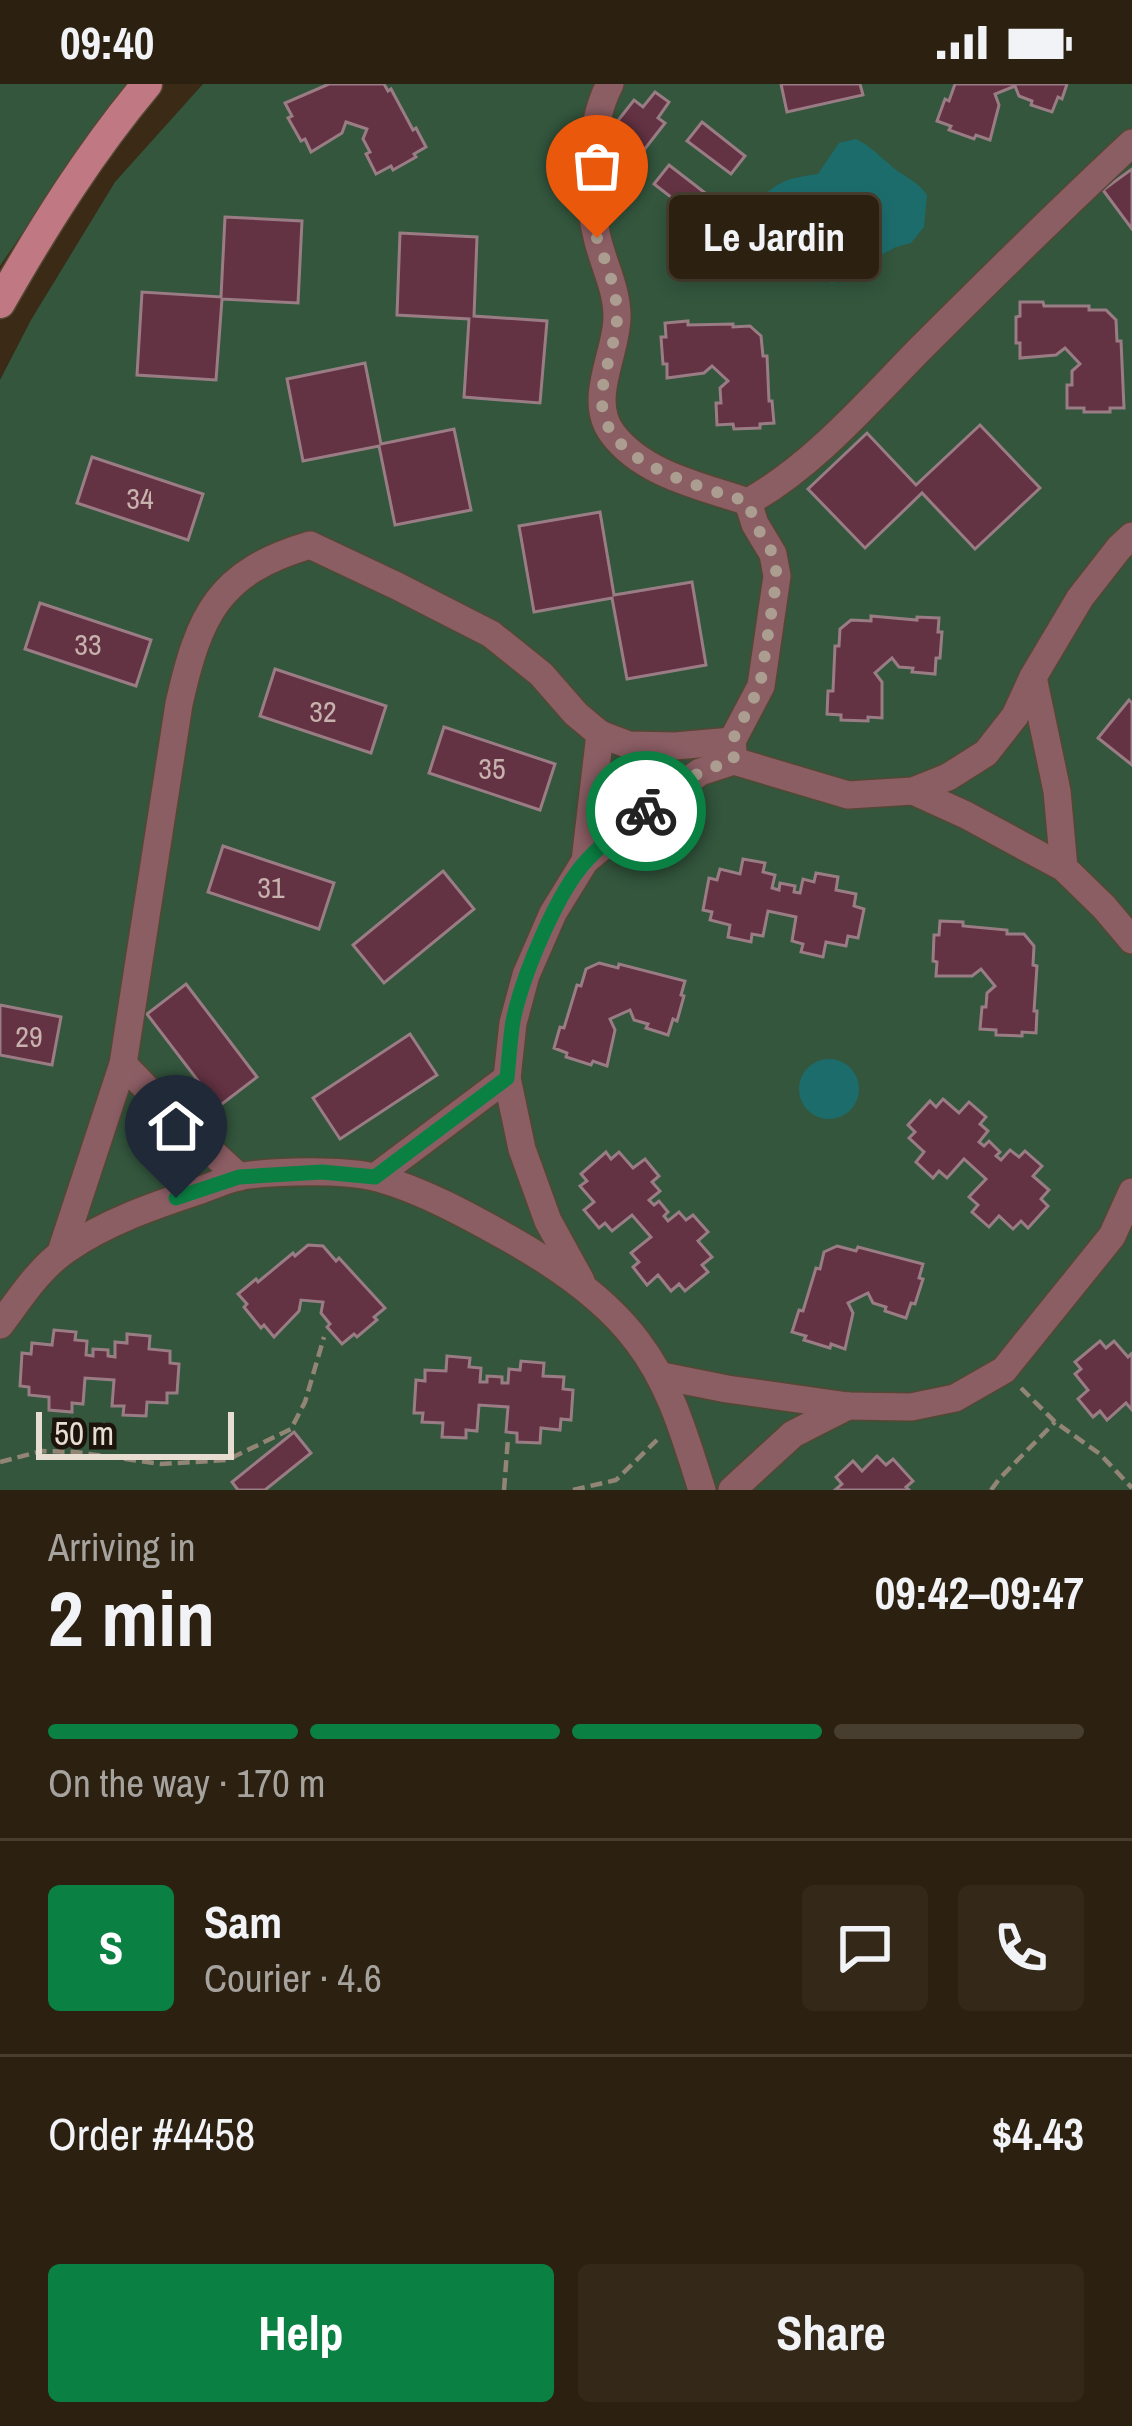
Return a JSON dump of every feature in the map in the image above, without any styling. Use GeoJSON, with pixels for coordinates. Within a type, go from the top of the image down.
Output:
{"type":"FeatureCollection","features":[{"type":"Feature","properties":{"kind":"street"},"geometry":{"type":"LineString","coordinates":[[0,302],[47,220],[147,84]]}},
{"type":"Feature","properties":{"kind":"street"},"geometry":{"type":"LineString","coordinates":[[601,86],[591,201],[617,317],[602,404],[608,428],[625,448],[655,468],[748,502],[773,488],[864,407],[1132,143]]}},
{"type":"Feature","properties":{"kind":"street"},"geometry":{"type":"LineString","coordinates":[[585,1289],[548,1221],[522,1148],[507,1078],[513,1023],[526,975],[553,913],[585,862],[639,816],[733,751],[760,686],[777,576],[773,554],[748,502]]}},
{"type":"Feature","properties":{"kind":"street"},"geometry":{"type":"LineString","coordinates":[[61,1252],[123,1064],[187,667],[217,599],[256,565],[310,545],[491,634],[542,674],[600,734],[629,745],[733,751],[848,795],[913,791],[948,777],[986,753],[1015,716],[1080,598],[1132,536]]}},
{"type":"Feature","properties":{"kind":"street"},"geometry":{"type":"LineString","coordinates":[[1033,677],[1057,791],[1064,868]]}},
{"type":"Feature","properties":{"kind":"street"},"geometry":{"type":"LineString","coordinates":[[585,862],[600,734]]}},
{"type":"Feature","properties":{"kind":"street"},"geometry":{"type":"LineString","coordinates":[[913,791],[1064,868],[1132,940]]}},
{"type":"Feature","properties":{"kind":"street"},"geometry":{"type":"LineString","coordinates":[[123,1064],[239,1177]]}},
{"type":"Feature","properties":{"kind":"street"},"geometry":{"type":"LineString","coordinates":[[375,1177],[507,1078]]}},
{"type":"Feature","properties":{"kind":"street"},"geometry":{"type":"LineString","coordinates":[[0,1325],[61,1252],[129,1216],[239,1177],[322,1172],[375,1177],[488,1226],[585,1289],[634,1336],[662,1376],[702,1490]]}},
{"type":"Feature","properties":{"kind":"street"},"geometry":{"type":"LineString","coordinates":[[662,1376],[848,1406],[911,1407],[955,1398],[1004,1370],[1112,1236],[1132,1192]]}},
{"type":"Feature","properties":{"kind":"street"},"geometry":{"type":"LineString","coordinates":[[732,1490],[794,1434],[848,1406]]}},
{"type":"Feature","properties":{"kind":"path"},"geometry":{"type":"LineString","coordinates":[[0,1462],[42,1451],[161,1464],[227,1460],[291,1429],[305,1402],[324,1337]]}},
{"type":"Feature","properties":{"kind":"path"},"geometry":{"type":"LineString","coordinates":[[1004,1370],[1055,1422],[1100,1454],[1132,1488]]}},
{"type":"Feature","properties":{"kind":"path"},"geometry":{"type":"LineString","coordinates":[[573,1490],[616,1480],[652,1447],[677,1412]]}},
{"type":"Feature","properties":{"kind":"path"},"geometry":{"type":"LineString","coordinates":[[991,1490],[1055,1422]]}},
{"type":"Feature","properties":{"kind":"path"},"geometry":{"type":"LineString","coordinates":[[504,1490],[508,1438]]}},
{"type":"Feature","properties":{"kind":"green space"},"geometry":{"type":"Polygon","coordinates":[[[0,84],[138,84],[93,129],[0,266],[0,84]]]}},
{"type":"Feature","properties":{"kind":"green space"},"geometry":{"type":"Polygon","coordinates":[[[203,84],[1132,84],[1132,1490],[0,1490],[0,380],[115,182],[203,84]]]}},
{"type":"Feature","properties":{"kind":"water"},"geometry":{"type":"Polygon","coordinates":[[[856,139],[927,195],[924,227],[911,243],[879,256],[848,280],[831,283],[808,266],[763,253],[766,244],[754,233],[748,216],[756,206],[777,185],[818,174],[839,143],[856,139]]]}},
{"type":"Feature","properties":{"kind":"water"},"geometry":{"type":"Polygon","coordinates":[[[829,1059],[850,1068],[859,1089],[850,1110],[829,1119],[808,1110],[799,1089],[808,1068],[829,1059]]]}},
{"type":"Feature","properties":{"kind":"building"},"geometry":{"type":"Polygon","coordinates":[[[329,84],[384,84],[426,147],[393,170],[391,166],[376,174],[363,139],[367,129],[346,122],[342,133],[311,152],[288,118],[292,116],[285,103],[329,84]]]}},
{"type":"Feature","properties":{"kind":"building"},"geometry":{"type":"Polygon","coordinates":[[[781,84],[860,84],[863,95],[787,112],[781,84]]]}},
{"type":"Feature","properties":{"kind":"building"},"geometry":{"type":"Polygon","coordinates":[[[955,84],[1067,84],[1052,112],[1031,105],[1015,86],[995,94],[999,105],[990,140],[976,135],[974,139],[937,121],[955,84]]]}},
{"type":"Feature","properties":{"kind":"building"},"geometry":{"type":"Polygon","coordinates":[[[655,92],[669,102],[658,118],[665,123],[644,150],[636,143],[625,158],[611,147],[622,133],[613,127],[634,100],[643,107],[655,92]]]}},
{"type":"Feature","properties":{"kind":"building"},"geometry":{"type":"Polygon","coordinates":[[[702,122],[745,156],[731,174],[687,141],[702,122]]]}},
{"type":"Feature","properties":{"kind":"building"},"geometry":{"type":"Polygon","coordinates":[[[669,165],[713,199],[698,218],[654,184],[669,165]]]}},
{"type":"Feature","properties":{"kind":"building"},"geometry":{"type":"Polygon","coordinates":[[[1132,169],[1132,229],[1103,190],[1132,169]]]}},
{"type":"Feature","properties":{"kind":"building"},"geometry":{"type":"Polygon","coordinates":[[[225,217],[302,221],[298,303],[222,299],[216,380],[137,375],[142,292],[221,297],[225,217]]]}},
{"type":"Feature","properties":{"kind":"building"},"geometry":{"type":"Polygon","coordinates":[[[400,233],[477,237],[474,316],[547,321],[540,403],[464,397],[469,319],[397,315],[400,233]]]}},
{"type":"Feature","properties":{"kind":"building"},"geometry":{"type":"Polygon","coordinates":[[[1020,302],[1089,306],[1089,310],[1106,310],[1116,320],[1124,408],[1084,412],[1084,408],[1067,408],[1067,385],[1072,385],[1072,371],[1080,364],[1065,348],[1056,355],[1020,358],[1016,317],[1020,316],[1020,302]]]}},
{"type":"Feature","properties":{"kind":"building"},"geometry":{"type":"Polygon","coordinates":[[[688,321],[688,325],[750,326],[761,336],[774,423],[734,429],[733,424],[717,425],[716,403],[721,403],[720,388],[728,381],[712,366],[704,373],[667,378],[661,337],[666,337],[665,323],[688,321]]]}},
{"type":"Feature","properties":{"kind":"building"},"geometry":{"type":"Polygon","coordinates":[[[365,363],[381,444],[454,429],[471,510],[395,525],[379,446],[303,461],[287,379],[365,363]]]}},
{"type":"Feature","properties":{"kind":"building"},"geometry":{"type":"Polygon","coordinates":[[[980,425],[1040,488],[975,549],[922,493],[865,548],[808,489],[867,433],[916,485],[980,425]]]}},
{"type":"Feature","properties":{"kind":"building"},"geometry":{"type":"Polygon","coordinates":[[[92,457],[203,494],[188,540],[77,503],[92,457]]]}},
{"type":"Feature","properties":{"kind":"building"},"geometry":{"type":"Polygon","coordinates":[[[600,512],[614,595],[692,582],[706,665],[627,679],[612,598],[534,612],[519,526],[600,512]]]}},
{"type":"Feature","properties":{"kind":"building"},"geometry":{"type":"Polygon","coordinates":[[[40,603],[151,640],[136,686],[25,649],[40,603]]]}},
{"type":"Feature","properties":{"kind":"building"},"geometry":{"type":"Polygon","coordinates":[[[871,616],[939,618],[940,658],[936,658],[935,674],[912,672],[913,668],[899,667],[892,658],[875,673],[882,682],[882,718],[841,720],[841,715],[827,714],[835,646],[839,646],[840,629],[851,620],[871,621],[871,616]]]}},
{"type":"Feature","properties":{"kind":"building"},"geometry":{"type":"Polygon","coordinates":[[[275,669],[386,706],[371,753],[260,716],[275,669]]]}},
{"type":"Feature","properties":{"kind":"building"},"geometry":{"type":"Polygon","coordinates":[[[1129,700],[1132,703],[1132,765],[1098,738],[1129,700]]]}},
{"type":"Feature","properties":{"kind":"building"},"geometry":{"type":"Polygon","coordinates":[[[444,727],[555,764],[540,810],[429,773],[444,727]]]}},
{"type":"Feature","properties":{"kind":"building"},"geometry":{"type":"Polygon","coordinates":[[[223,846],[334,883],[319,929],[208,892],[223,846]]]}},
{"type":"Feature","properties":{"kind":"building"},"geometry":{"type":"Polygon","coordinates":[[[743,859],[765,863],[763,872],[775,875],[772,888],[779,890],[780,883],[795,886],[794,892],[800,893],[803,879],[814,882],[816,873],[838,877],[836,890],[856,894],[854,906],[864,909],[858,938],[848,936],[846,946],[826,942],[823,957],[801,952],[803,944],[792,941],[796,917],[768,911],[763,936],[752,934],[751,942],[728,937],[730,925],[710,920],[712,912],[703,910],[709,878],[717,880],[720,869],[740,874],[743,859]]]}},
{"type":"Feature","properties":{"kind":"building"},"geometry":{"type":"Polygon","coordinates":[[[443,871],[474,909],[384,983],[353,945],[443,871]]]}},
{"type":"Feature","properties":{"kind":"building"},"geometry":{"type":"Polygon","coordinates":[[[940,921],[1024,934],[1034,946],[1033,965],[1037,966],[1036,1033],[996,1035],[996,1030],[980,1029],[982,1007],[995,986],[981,969],[972,976],[936,976],[934,935],[939,935],[940,921]]]}},
{"type":"Feature","properties":{"kind":"building"},"geometry":{"type":"Polygon","coordinates":[[[599,963],[685,981],[677,1021],[673,1019],[668,1035],[646,1028],[648,1024],[634,1020],[630,1010],[610,1019],[615,1030],[607,1066],[566,1057],[567,1053],[554,1048],[577,985],[581,986],[586,969],[599,963]]]}},
{"type":"Feature","properties":{"kind":"building"},"geometry":{"type":"Polygon","coordinates":[[[186,984],[257,1077],[218,1107],[147,1014],[186,984]]]}},
{"type":"Feature","properties":{"kind":"building"},"geometry":{"type":"Polygon","coordinates":[[[0,1005],[61,1017],[52,1065],[0,1055],[0,1005]]]}},
{"type":"Feature","properties":{"kind":"building"},"geometry":{"type":"Polygon","coordinates":[[[410,1034],[437,1075],[340,1139],[313,1098],[410,1034]]]}},
{"type":"Feature","properties":{"kind":"building"},"geometry":{"type":"Polygon","coordinates":[[[943,1099],[959,1113],[969,1102],[986,1117],[980,1124],[988,1131],[979,1142],[984,1146],[989,1141],[1001,1160],[1010,1150],[1019,1157],[1025,1151],[1042,1166],[1033,1176],[1049,1190],[1041,1199],[1048,1206],[1028,1228],[1021,1221],[1013,1229],[999,1216],[989,1227],[972,1212],[978,1205],[969,1197],[986,1179],[964,1159],[947,1178],[939,1171],[933,1178],[916,1162],[924,1152],[909,1138],[915,1132],[908,1125],[930,1101],[936,1107],[943,1099]]]}},
{"type":"Feature","properties":{"kind":"building"},"geometry":{"type":"Polygon","coordinates":[[[606,1152],[611,1159],[619,1152],[633,1168],[645,1159],[659,1176],[652,1182],[660,1191],[649,1200],[654,1205],[659,1201],[668,1212],[664,1216],[668,1221],[679,1212],[686,1220],[693,1215],[708,1232],[698,1241],[712,1257],[702,1265],[708,1272],[685,1291],[679,1284],[671,1291],[658,1275],[647,1285],[633,1267],[639,1262],[631,1253],[651,1237],[632,1215],[612,1231],[605,1223],[599,1228],[584,1210],[594,1202],[580,1186],[587,1181],[581,1174],[606,1152]]]}},
{"type":"Feature","properties":{"kind":"building"},"geometry":{"type":"Polygon","coordinates":[[[308,1245],[323,1246],[336,1261],[339,1258],[385,1308],[357,1337],[354,1334],[342,1344],[327,1327],[330,1324],[321,1313],[323,1302],[301,1300],[299,1311],[274,1337],[264,1325],[261,1328],[238,1294],[308,1245]]]}},
{"type":"Feature","properties":{"kind":"building"},"geometry":{"type":"Polygon","coordinates":[[[837,1246],[923,1264],[919,1278],[923,1279],[906,1318],[885,1311],[868,1293],[848,1303],[853,1313],[845,1349],[804,1340],[806,1336],[792,1332],[824,1252],[837,1246]]]}},
{"type":"Feature","properties":{"kind":"building"},"geometry":{"type":"Polygon","coordinates":[[[54,1330],[76,1332],[75,1340],[87,1341],[86,1355],[93,1356],[93,1349],[108,1350],[108,1356],[115,1357],[115,1342],[127,1343],[127,1334],[150,1336],[149,1349],[170,1351],[170,1363],[179,1364],[177,1393],[167,1393],[167,1403],[147,1402],[146,1416],[123,1415],[124,1406],[112,1406],[114,1380],[85,1378],[83,1404],[72,1403],[72,1412],[49,1410],[49,1397],[29,1395],[29,1387],[20,1386],[22,1353],[31,1354],[32,1343],[52,1345],[54,1330]]]}},
{"type":"Feature","properties":{"kind":"building"},"geometry":{"type":"Polygon","coordinates":[[[1100,1341],[1106,1348],[1114,1341],[1128,1357],[1132,1353],[1132,1410],[1126,1403],[1107,1420],[1100,1411],[1093,1417],[1078,1399],[1088,1390],[1075,1374],[1081,1369],[1075,1362],[1100,1341]]]}},
{"type":"Feature","properties":{"kind":"building"},"geometry":{"type":"Polygon","coordinates":[[[447,1356],[470,1358],[469,1367],[481,1368],[480,1382],[487,1382],[487,1376],[502,1377],[502,1383],[508,1383],[509,1369],[520,1370],[521,1361],[544,1363],[543,1376],[564,1377],[563,1389],[573,1390],[571,1420],[561,1419],[560,1430],[541,1428],[540,1443],[517,1442],[517,1433],[506,1432],[508,1407],[479,1405],[477,1431],[466,1430],[466,1438],[442,1437],[443,1423],[422,1422],[423,1413],[414,1413],[416,1380],[425,1381],[425,1370],[446,1371],[447,1356]]]}},
{"type":"Feature","properties":{"kind":"building"},"geometry":{"type":"Polygon","coordinates":[[[294,1432],[311,1453],[265,1490],[238,1490],[232,1482],[294,1432]]]}},
{"type":"Feature","properties":{"kind":"building"},"geometry":{"type":"Polygon","coordinates":[[[877,1456],[886,1465],[893,1459],[913,1481],[906,1487],[909,1490],[835,1490],[842,1484],[836,1477],[853,1461],[862,1471],[877,1456]]]}},
{"type":"Feature","properties":{"kind":"way so far"},"geometry":{"type":"LineString","coordinates":[[597,238],[612,281],[617,317],[602,404],[608,428],[625,448],[655,468],[748,502],[773,554],[777,576],[760,686],[732,741],[734,760],[700,772],[646,811]]}},
{"type":"Feature","properties":{"kind":"place","name":"Le Jardin"},"geometry":{"type":"Point","coordinates":[597,238]}},
{"type":"Feature","properties":{"kind":"route"},"geometry":{"type":"LineString","coordinates":[[176,1198],[239,1177],[322,1172],[375,1177],[507,1078],[513,1023],[526,975],[553,913],[585,862],[646,811]]}}]}
